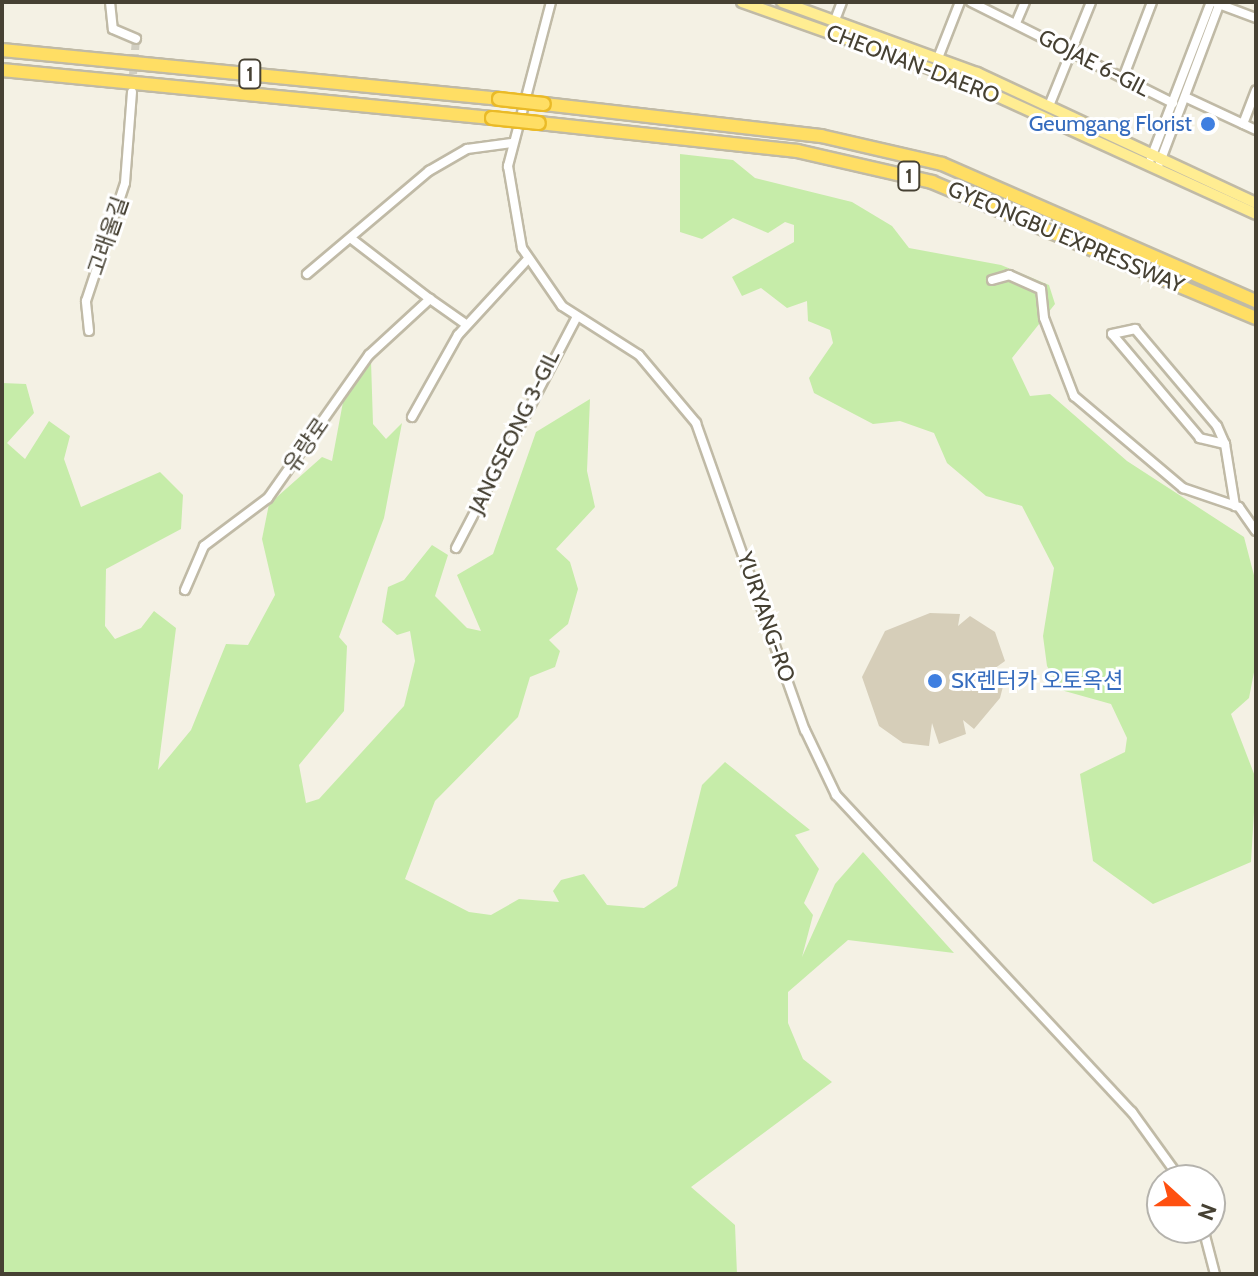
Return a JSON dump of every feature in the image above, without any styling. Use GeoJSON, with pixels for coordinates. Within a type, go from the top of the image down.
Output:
{"type":"FeatureCollection","features":[{"type":"Feature","properties":{"kind":"highway","name":"GYEONGBU EXPRESSWAY"},"geometry":{"type":"LineString","coordinates":[[2,50],[499,99],[821,136],[942,164],[1256,301]]}},
{"type":"Feature","properties":{"kind":"highway","name":"GYEONGBU EXPRESSWAY"},"geometry":{"type":"LineString","coordinates":[[2,70],[797,151],[919,178],[1256,318]]}},
{"type":"Feature","properties":{"kind":"main road","name":"CHEONAN-DAERO"},"geometry":{"type":"LineString","coordinates":[[742,2],[933,68],[1256,214]]}},
{"type":"Feature","properties":{"kind":"main road","name":"CHEONAN-DAERO"},"geometry":{"type":"LineString","coordinates":[[782,2],[938,58],[1256,203]]}},
{"type":"Feature","properties":{"kind":"street"},"geometry":{"type":"LineString","coordinates":[[110,2],[113,29],[136,39]]}},
{"type":"Feature","properties":{"kind":"street","name":"YURYANG-RO"},"geometry":{"type":"LineString","coordinates":[[551,2],[512,143],[509,204],[528,259],[576,318],[639,355],[696,423],[801,718],[836,795],[1132,1112],[1169,1164]]}},
{"type":"Feature","properties":{"kind":"street"},"geometry":{"type":"LineString","coordinates":[[835,20],[842,2]]}},
{"type":"Feature","properties":{"kind":"street"},"geometry":{"type":"LineString","coordinates":[[938,58],[960,2]]}},
{"type":"Feature","properties":{"kind":"street","name":"GOJAE 6-GIL"},"geometry":{"type":"LineString","coordinates":[[971,2],[1173,103]]}},
{"type":"Feature","properties":{"kind":"street"},"geometry":{"type":"LineString","coordinates":[[1016,23],[1025,2]]}},
{"type":"Feature","properties":{"kind":"street"},"geometry":{"type":"LineString","coordinates":[[1049,106],[1091,2]]}},
{"type":"Feature","properties":{"kind":"street"},"geometry":{"type":"LineString","coordinates":[[1123,78],[1152,2]]}},
{"type":"Feature","properties":{"kind":"street"},"geometry":{"type":"LineString","coordinates":[[1152,168],[1185,97],[1216,3]]}},
{"type":"Feature","properties":{"kind":"street"},"geometry":{"type":"LineString","coordinates":[[1157,156],[1173,103],[1216,3]]}},
{"type":"Feature","properties":{"kind":"street"},"geometry":{"type":"LineString","coordinates":[[1216,3],[1256,18]]}},
{"type":"Feature","properties":{"kind":"street"},"geometry":{"type":"LineString","coordinates":[[1243,124],[1256,90]]}},
{"type":"Feature","properties":{"kind":"street","name":"고래울길"},"geometry":{"type":"LineString","coordinates":[[89,331],[86,301],[125,183],[132,92]]}},
{"type":"Feature","properties":{"kind":"street"},"geometry":{"type":"LineString","coordinates":[[1185,97],[1256,130]]}},
{"type":"Feature","properties":{"kind":"street"},"geometry":{"type":"LineString","coordinates":[[307,274],[353,240],[429,171],[467,149],[512,143]]}},
{"type":"Feature","properties":{"kind":"street"},"geometry":{"type":"LineString","coordinates":[[353,240],[467,325]]}},
{"type":"Feature","properties":{"kind":"street"},"geometry":{"type":"LineString","coordinates":[[412,417],[467,325],[528,259]]}},
{"type":"Feature","properties":{"kind":"street"},"geometry":{"type":"LineString","coordinates":[[992,280],[1009,275],[1041,289],[1044,318],[1074,396],[1183,488],[1235,506]]}},
{"type":"Feature","properties":{"kind":"street","name":"유량로"},"geometry":{"type":"LineString","coordinates":[[185,590],[204,546],[268,498],[362,363],[430,299]]}},
{"type":"Feature","properties":{"kind":"street","name":"JANGSEONG 3-GIL"},"geometry":{"type":"LineString","coordinates":[[456,548],[576,318]]}},
{"type":"Feature","properties":{"kind":"street"},"geometry":{"type":"LineString","coordinates":[[1225,444],[1200,438],[1112,334],[1135,329],[1225,444],[1235,506],[1256,531]]}},
{"type":"Feature","properties":{"kind":"street"},"geometry":{"type":"LineString","coordinates":[[1207,1244],[1215,1274]]}},
{"type":"Feature","properties":{"kind":"green space"},"geometry":{"type":"Polygon","coordinates":[[[680,154],[733,160],[755,178],[852,202],[892,226],[909,248],[1001,265],[1049,285],[1055,304],[1012,358],[1030,396],[1050,394],[1127,461],[1244,537],[1256,583],[1256,662],[1249,698],[1231,714],[1256,779],[1251,862],[1153,904],[1093,861],[1080,774],[1125,752],[1127,738],[1111,704],[1061,690],[1047,666],[1043,636],[1054,568],[1022,506],[986,496],[947,463],[934,433],[900,421],[873,424],[814,393],[809,378],[833,343],[830,330],[808,321],[807,301],[787,308],[761,288],[742,296],[732,277],[794,242],[794,225],[785,222],[768,233],[733,218],[702,239],[680,232],[680,154]]]}},
{"type":"Feature","properties":{"kind":"green space"},"geometry":{"type":"Polygon","coordinates":[[[371,361],[373,424],[386,439],[402,423],[384,518],[339,637],[347,646],[344,711],[299,765],[306,803],[319,799],[404,706],[415,661],[410,631],[397,635],[382,622],[388,587],[404,580],[432,545],[448,555],[435,596],[467,628],[481,631],[457,575],[493,554],[536,432],[590,399],[587,471],[595,507],[556,549],[570,562],[578,589],[568,624],[549,640],[560,651],[555,667],[530,677],[518,717],[435,801],[405,879],[469,912],[491,915],[519,899],[559,902],[553,891],[561,880],[584,874],[607,905],[644,908],[677,886],[702,785],[725,762],[810,830],[795,835],[819,869],[804,903],[813,915],[802,957],[835,884],[863,852],[954,953],[848,940],[788,992],[788,1023],[803,1059],[832,1082],[691,1187],[735,1225],[737,1274],[2,1274],[2,383],[26,384],[34,413],[7,443],[25,459],[49,421],[70,436],[64,459],[81,507],[160,472],[183,495],[181,529],[106,569],[105,626],[115,639],[141,628],[154,611],[176,628],[158,770],[191,730],[226,644],[248,645],[275,595],[262,539],[269,504],[322,457],[332,461],[343,402],[371,361]]]}},
{"type":"Feature","properties":{"kind":"building","name":"SK렌터카 오토옥션"},"geometry":{"type":"Polygon","coordinates":[[[930,613],[960,614],[958,626],[970,616],[995,632],[1005,661],[991,671],[1007,671],[1000,698],[974,729],[963,720],[966,734],[939,744],[932,723],[929,746],[903,743],[879,726],[862,677],[885,631],[930,613]]]}},
{"type":"Feature","properties":{"kind":"tunnel"},"geometry":{"type":"LineString","coordinates":[[132,86],[136,39]]}},
{"type":"Feature","properties":{"kind":"place","name":"Geumgang Florist"},"geometry":{"type":"Point","coordinates":[1208,124]}},
{"type":"Feature","properties":{"kind":"place","name":"SK렌터카 오토옥션"},"geometry":{"type":"Point","coordinates":[935,681]}}]}
